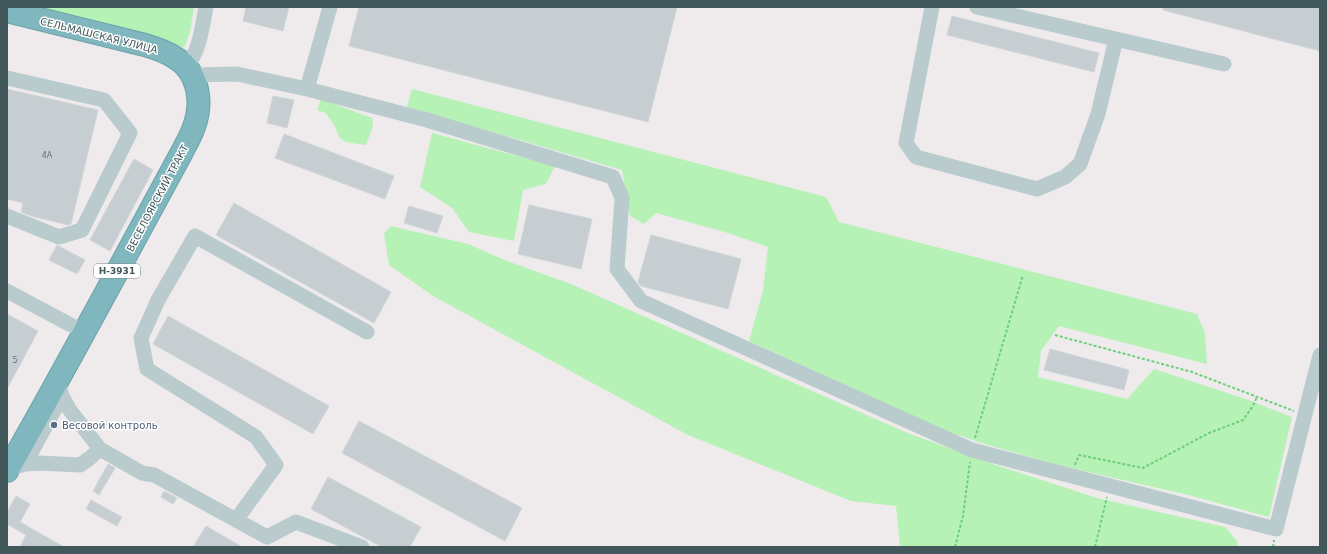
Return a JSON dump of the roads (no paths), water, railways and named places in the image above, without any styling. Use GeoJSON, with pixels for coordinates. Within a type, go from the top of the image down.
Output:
{"type":"FeatureCollection","features":[{"type":"Feature","properties":{"kind":"highway","name":"СЕЛЬМАШСКАЯ УЛИЦА"},"geometry":{"type":"LineString","coordinates":[[7,11],[145,45],[175,57],[189,71]]}},
{"type":"Feature","properties":{"kind":"highway","name":"ВЕСЕЛОЯРСКИЙ ТРАКТ"},"geometry":{"type":"LineString","coordinates":[[13,468],[60,388],[84,332],[182,152],[194,127],[198,111],[199,96],[197,85],[189,71]]}},
{"type":"Feature","properties":{"kind":"street"},"geometry":{"type":"LineString","coordinates":[[206,7],[196,51],[189,71],[237,74],[307,88],[427,120],[613,177],[622,198],[617,269],[641,301],[972,450],[1276,529],[1320,355]]}},
{"type":"Feature","properties":{"kind":"street"},"geometry":{"type":"LineString","coordinates":[[307,88],[330,7]]}},
{"type":"Feature","properties":{"kind":"street"},"geometry":{"type":"LineString","coordinates":[[932,7],[906,143],[916,157],[1037,189],[1065,177],[1080,164],[1098,114],[1116,39]]}},
{"type":"Feature","properties":{"kind":"street"},"geometry":{"type":"LineString","coordinates":[[977,7],[1224,64]]}},
{"type":"Feature","properties":{"kind":"street"},"geometry":{"type":"LineString","coordinates":[[7,78],[104,100],[130,132],[82,230],[59,237],[7,216]]}},
{"type":"Feature","properties":{"kind":"street"},"geometry":{"type":"LineString","coordinates":[[236,520],[276,465],[256,437],[147,369],[141,338],[158,300],[194,236],[368,332]]}},
{"type":"Feature","properties":{"kind":"street"},"geometry":{"type":"LineString","coordinates":[[7,291],[84,332]]}},
{"type":"Feature","properties":{"kind":"street"},"geometry":{"type":"LineString","coordinates":[[60,388],[69,409],[100,449],[142,473],[154,475],[236,520],[266,542],[296,522],[362,547]]}},
{"type":"Feature","properties":{"kind":"street"},"geometry":{"type":"LineString","coordinates":[[13,468],[39,463],[80,464],[100,449]]}},
{"type":"Feature","properties":{"kind":"place","name":"Весовой контроль"},"geometry":{"type":"Point","coordinates":[54,425]}}]}
